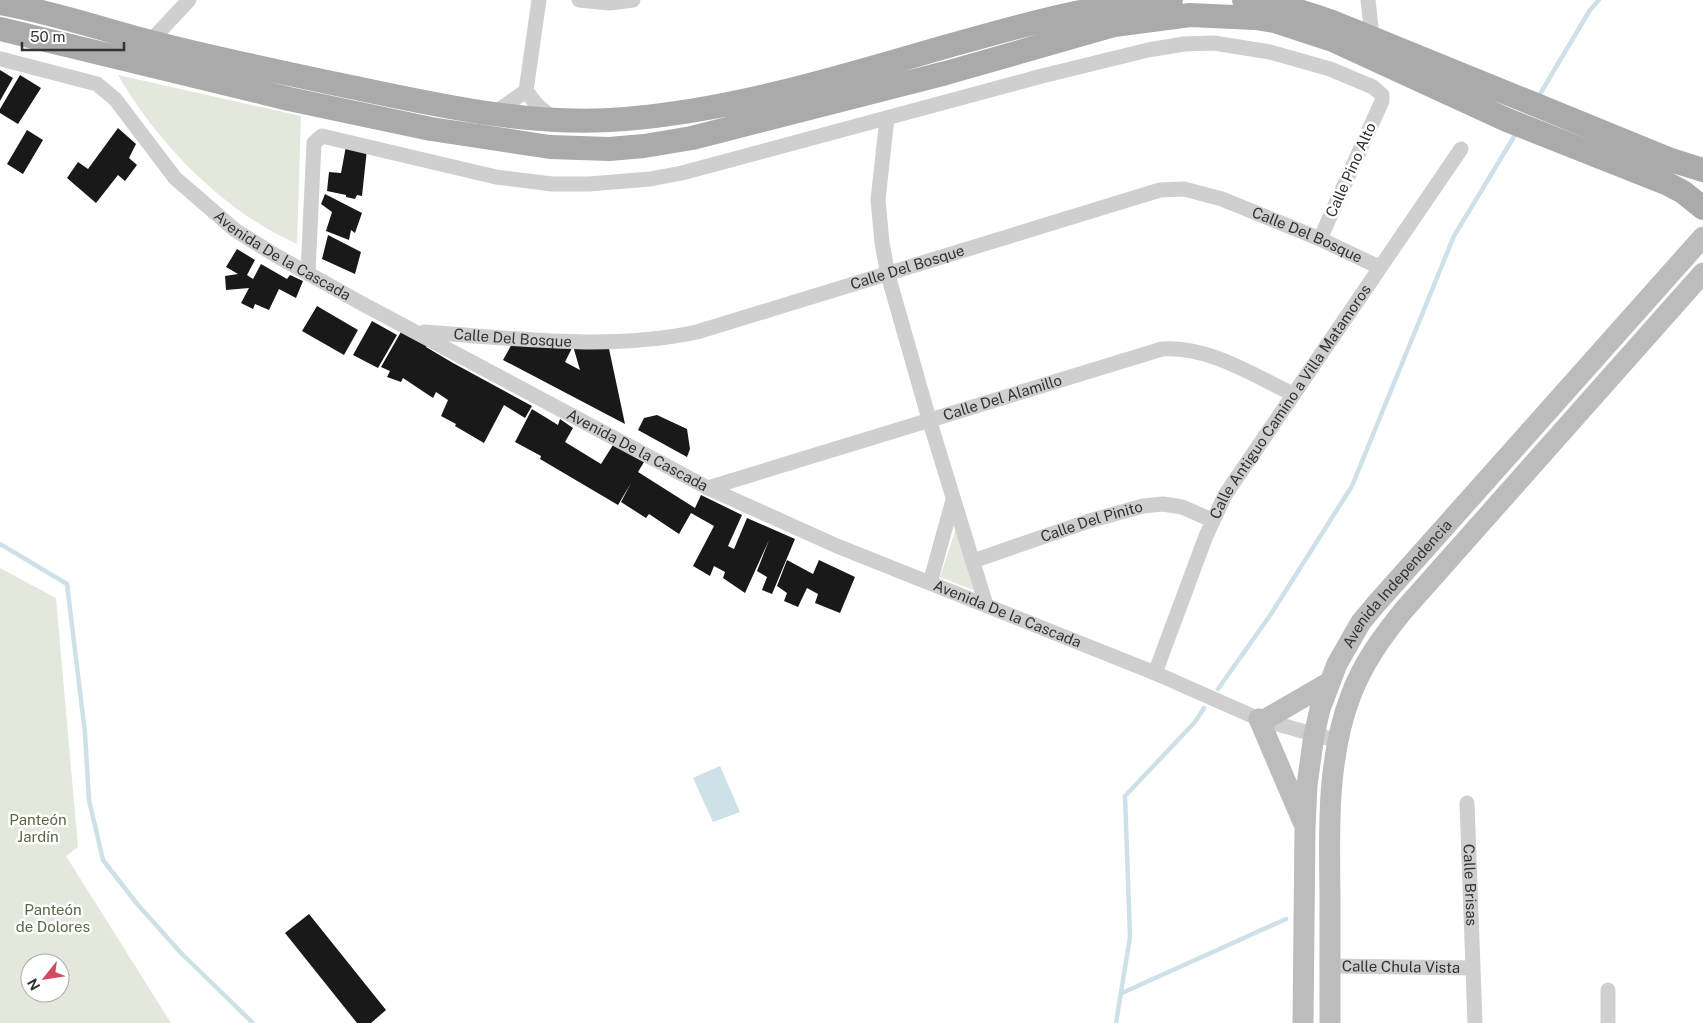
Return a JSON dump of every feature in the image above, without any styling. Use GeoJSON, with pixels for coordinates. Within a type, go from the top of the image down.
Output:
{"type":"FeatureCollection","features":[{"type":"Feature","properties":{"kind":"main road"},"geometry":{"type":"LineString","coordinates":[[0,3],[84,22],[149,42],[421,102],[492,114],[556,121],[622,120],[705,109],[868,69],[1038,21],[1110,6],[1170,0]]}},
{"type":"Feature","properties":{"kind":"main road"},"geometry":{"type":"LineString","coordinates":[[1244,0],[1271,3],[1301,10],[1507,120],[1666,183],[1683,192],[1703,208]]}},
{"type":"Feature","properties":{"kind":"main road"},"geometry":{"type":"LineString","coordinates":[[0,29],[289,99],[431,129],[542,146],[609,148],[644,146],[692,138],[946,73],[1114,25],[1161,18],[1225,15],[1275,21],[1333,40],[1373,48],[1671,160],[1703,170]]}},
{"type":"Feature","properties":{"kind":"main road","name":"Avenida Independencia"},"geometry":{"type":"LineString","coordinates":[[1303,1023],[1307,785],[1314,735],[1328,683],[1347,644],[1377,603],[1703,237]]}},
{"type":"Feature","properties":{"kind":"main road","name":"Avenida Independencia"},"geometry":{"type":"LineString","coordinates":[[1330,1023],[1330,813],[1338,741],[1344,715],[1359,676],[1385,634],[1703,273]]}},
{"type":"Feature","properties":{"kind":"main road"},"geometry":{"type":"LineString","coordinates":[[1305,828],[1261,720],[1328,683]]}},
{"type":"Feature","properties":{"kind":"street"},"geometry":{"type":"LineString","coordinates":[[134,61],[149,42],[189,0]]}},
{"type":"Feature","properties":{"kind":"street"},"geometry":{"type":"LineString","coordinates":[[539,0],[526,91],[537,105],[556,121]]}},
{"type":"Feature","properties":{"kind":"street"},"geometry":{"type":"LineString","coordinates":[[579,0],[610,3],[633,0]]}},
{"type":"Feature","properties":{"kind":"street"},"geometry":{"type":"LineString","coordinates":[[1368,0],[1373,48]]}},
{"type":"Feature","properties":{"kind":"street","name":"Calle Pino Alto"},"geometry":{"type":"LineString","coordinates":[[887,118],[1148,50],[1184,44],[1214,42],[1270,52],[1330,69],[1373,87],[1382,95],[1382,101],[1320,239]]}},
{"type":"Feature","properties":{"kind":"street","name":"Avenida De la Cascada"},"geometry":{"type":"LineString","coordinates":[[1,59],[85,80],[106,89],[175,178],[198,200],[235,230],[308,273],[708,488],[837,546],[1155,673],[1261,720],[1338,741]]}},
{"type":"Feature","properties":{"kind":"street"},"geometry":{"type":"LineString","coordinates":[[492,114],[526,91]]}},
{"type":"Feature","properties":{"kind":"street"},"geometry":{"type":"LineString","coordinates":[[308,273],[314,143],[322,136],[496,177],[552,184],[589,184],[650,180],[682,173],[887,118],[878,200],[881,236],[888,274],[928,419],[986,605]]}},
{"type":"Feature","properties":{"kind":"street","name":"Calle Antiguo Camino a Villa Matamoros"},"geometry":{"type":"LineString","coordinates":[[1155,673],[1212,520],[1236,475],[1461,149]]}},
{"type":"Feature","properties":{"kind":"street","name":"Calle Del Bosque"},"geometry":{"type":"LineString","coordinates":[[418,331],[593,343],[664,338],[698,332],[1160,190],[1201,192],[1320,239],[1379,267]]}},
{"type":"Feature","properties":{"kind":"street","name":"Calle Del Alamillo"},"geometry":{"type":"LineString","coordinates":[[708,488],[928,419],[1162,349],[1196,350],[1213,356],[1293,394]]}},
{"type":"Feature","properties":{"kind":"street"},"geometry":{"type":"LineString","coordinates":[[930,583],[954,500]]}},
{"type":"Feature","properties":{"kind":"street","name":"Calle Del Pinito"},"geometry":{"type":"LineString","coordinates":[[973,561],[1089,521],[1143,506],[1163,504],[1182,507],[1212,520]]}},
{"type":"Feature","properties":{"kind":"street","name":"Calle Brisas"},"geometry":{"type":"LineString","coordinates":[[1467,803],[1474,1023]]}},
{"type":"Feature","properties":{"kind":"street","name":"Calle Chula Vista"},"geometry":{"type":"LineString","coordinates":[[1331,966],[1472,968]]}},
{"type":"Feature","properties":{"kind":"street"},"geometry":{"type":"LineString","coordinates":[[1608,990],[1608,1023]]}},
{"type":"Feature","properties":{"kind":"green space"},"geometry":{"type":"Polygon","coordinates":[[[118,75],[301,116],[297,244],[244,214],[195,173],[152,126],[118,75]]]}},
{"type":"Feature","properties":{"kind":"green space"},"geometry":{"type":"Polygon","coordinates":[[[956,528],[973,590],[940,577],[956,528]]]}},
{"type":"Feature","properties":{"kind":"green space"},"geometry":{"type":"Polygon","coordinates":[[[0,568],[56,598],[78,847],[66,856],[171,1023],[0,1023],[0,568]]]}},
{"type":"Feature","properties":{"kind":"shaded area"},"geometry":{"type":"Polygon","coordinates":[[[720,766],[740,812],[713,822],[693,778],[720,766]]]}},
{"type":"Feature","properties":{"kind":"building"},"geometry":{"type":"Polygon","coordinates":[[[0,70],[13,78],[0,101],[0,70]]]}},
{"type":"Feature","properties":{"kind":"building"},"geometry":{"type":"Polygon","coordinates":[[[20,75],[41,88],[18,124],[0,113],[0,109],[20,75]]]}},
{"type":"Feature","properties":{"kind":"building"},"geometry":{"type":"Polygon","coordinates":[[[118,128],[136,144],[129,158],[137,165],[125,181],[118,175],[96,203],[67,178],[78,162],[88,169],[118,128]]]}},
{"type":"Feature","properties":{"kind":"building"},"geometry":{"type":"Polygon","coordinates":[[[27,130],[43,140],[23,174],[7,164],[27,130]]]}},
{"type":"Feature","properties":{"kind":"building"},"geometry":{"type":"Polygon","coordinates":[[[346,146],[367,149],[362,196],[357,195],[355,199],[327,191],[329,172],[341,173],[346,146]]]}},
{"type":"Feature","properties":{"kind":"building"},"geometry":{"type":"Polygon","coordinates":[[[325,194],[362,213],[355,233],[351,230],[349,240],[326,231],[332,212],[321,204],[325,194]]]}},
{"type":"Feature","properties":{"kind":"building"},"geometry":{"type":"Polygon","coordinates":[[[328,235],[361,252],[355,274],[322,259],[328,235]]]}},
{"type":"Feature","properties":{"kind":"building"},"geometry":{"type":"Polygon","coordinates":[[[237,249],[255,260],[247,275],[253,279],[261,264],[287,279],[290,275],[303,281],[296,298],[279,289],[269,310],[255,304],[253,309],[241,303],[249,288],[226,290],[225,276],[238,274],[226,267],[237,249]]]}},
{"type":"Feature","properties":{"kind":"building"},"geometry":{"type":"Polygon","coordinates":[[[317,306],[358,330],[344,355],[302,331],[317,306]]]}},
{"type":"Feature","properties":{"kind":"building"},"geometry":{"type":"Polygon","coordinates":[[[372,321],[397,335],[378,368],[353,355],[372,321]]]}},
{"type":"Feature","properties":{"kind":"building"},"geometry":{"type":"Polygon","coordinates":[[[402,330],[428,344],[426,347],[453,363],[532,406],[525,418],[504,405],[484,443],[441,416],[448,400],[436,392],[433,398],[403,378],[401,382],[387,377],[390,371],[381,367],[402,330]]]}},
{"type":"Feature","properties":{"kind":"building"},"geometry":{"type":"Polygon","coordinates":[[[513,342],[608,344],[625,424],[503,360],[513,342]],[[573,346],[565,362],[580,370],[573,346]]]}},
{"type":"Feature","properties":{"kind":"building"},"geometry":{"type":"Polygon","coordinates":[[[532,409],[558,425],[560,419],[573,428],[565,442],[601,464],[613,445],[644,462],[638,472],[695,508],[701,495],[742,515],[728,546],[734,549],[747,518],[795,539],[772,594],[762,590],[767,577],[757,571],[769,540],[745,593],[723,578],[725,572],[714,566],[710,576],[693,566],[714,526],[691,513],[679,534],[649,514],[646,518],[621,502],[631,483],[618,505],[540,459],[541,456],[515,442],[532,409]]]}},
{"type":"Feature","properties":{"kind":"building"},"geometry":{"type":"Polygon","coordinates":[[[657,415],[687,429],[690,449],[687,457],[638,430],[644,418],[657,415]]]}},
{"type":"Feature","properties":{"kind":"building"},"geometry":{"type":"Polygon","coordinates":[[[787,560],[813,574],[819,560],[855,577],[840,613],[815,603],[818,594],[807,588],[798,607],[784,601],[787,593],[777,586],[787,560]]]}},
{"type":"Feature","properties":{"kind":"building"},"geometry":{"type":"Polygon","coordinates":[[[309,914],[386,1010],[371,1023],[357,1023],[285,933],[309,914]]]}},
{"type":"Feature","properties":{"kind":"waterway"},"geometry":{"type":"LineString","coordinates":[[1540,94],[1590,10],[1599,0]]}},
{"type":"Feature","properties":{"kind":"waterway"},"geometry":{"type":"LineString","coordinates":[[1218,689],[1271,614],[1352,486],[1454,236],[1515,135]]}},
{"type":"Feature","properties":{"kind":"waterway"},"geometry":{"type":"LineString","coordinates":[[0,544],[67,584],[85,733],[89,800],[103,860],[138,905],[182,954],[253,1023]]}},
{"type":"Feature","properties":{"kind":"waterway"},"geometry":{"type":"LineString","coordinates":[[1116,1023],[1130,937],[1125,796],[1195,722],[1204,708]]}},
{"type":"Feature","properties":{"kind":"waterway"},"geometry":{"type":"LineString","coordinates":[[1122,993],[1286,919]]}},
{"type":"Feature","properties":{"kind":"park label","name":"Panteón Jardín"},"geometry":{"type":"Point","coordinates":[38,828]}},
{"type":"Feature","properties":{"kind":"park label","name":"Panteón de Dolores"},"geometry":{"type":"Point","coordinates":[53,918]}}]}
